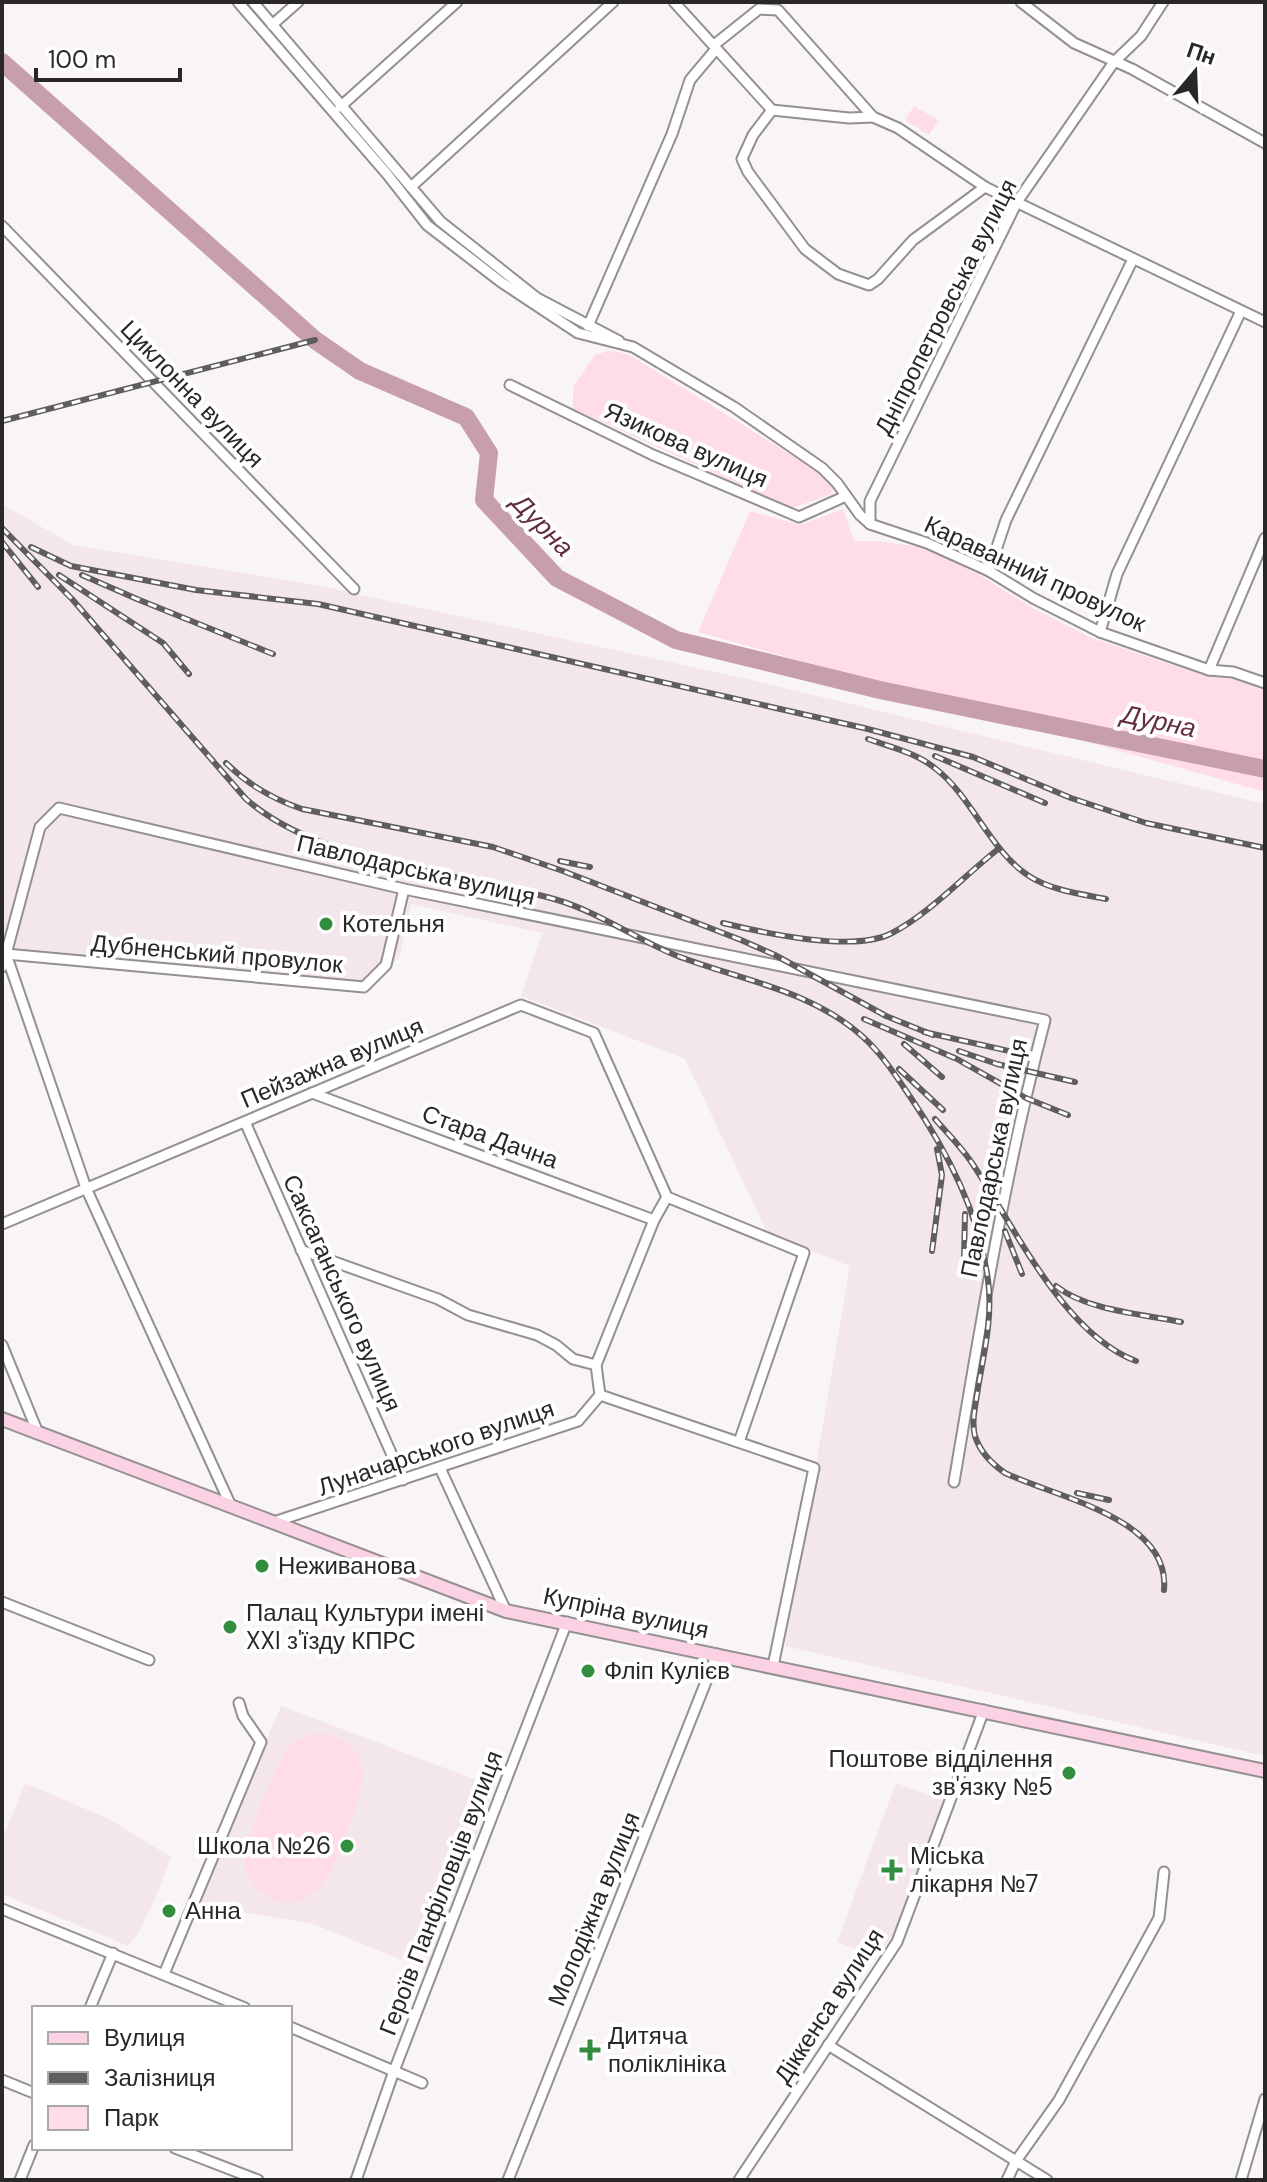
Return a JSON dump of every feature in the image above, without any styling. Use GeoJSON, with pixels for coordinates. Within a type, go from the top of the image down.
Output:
{"type":"FeatureCollection","features":[{"type":"Feature","properties":{"kind":"main road","name":"Купріна вулиця"},"geometry":{"type":"LineString","coordinates":[[2,1419],[506,1611],[1265,1771]]}},
{"type":"Feature","properties":{"kind":"street"},"geometry":{"type":"LineString","coordinates":[[238,2],[387,174],[427,225],[501,282],[578,333],[633,347]]}},
{"type":"Feature","properties":{"kind":"street"},"geometry":{"type":"LineString","coordinates":[[253,2],[440,221],[537,298],[633,347],[747,415],[822,468],[870,524]]}},
{"type":"Feature","properties":{"kind":"street"},"geometry":{"type":"LineString","coordinates":[[272,25],[298,2]]}},
{"type":"Feature","properties":{"kind":"street"},"geometry":{"type":"LineString","coordinates":[[340,107],[457,2]]}},
{"type":"Feature","properties":{"kind":"street"},"geometry":{"type":"LineString","coordinates":[[411,187],[613,2]]}},
{"type":"Feature","properties":{"kind":"street"},"geometry":{"type":"LineString","coordinates":[[674,2],[772,110],[849,118],[873,117]]}},
{"type":"Feature","properties":{"kind":"street"},"geometry":{"type":"LineString","coordinates":[[1021,2],[1074,43],[1132,69],[1265,143]]}},
{"type":"Feature","properties":{"kind":"street","name":"Дніпропетровська вулиця"},"geometry":{"type":"LineString","coordinates":[[870,524],[870,501],[1017,202],[1114,62],[1141,36],[1163,2]]}},
{"type":"Feature","properties":{"kind":"street"},"geometry":{"type":"LineString","coordinates":[[588,326],[672,134],[690,80],[715,47],[759,9],[778,10],[873,117],[898,128],[985,187],[1265,322]]}},
{"type":"Feature","properties":{"kind":"street","name":"Дніпропетровська вулиця"},"geometry":{"type":"LineString","coordinates":[[772,110],[753,135],[742,159],[748,172],[805,249],[838,274],[869,285],[913,240],[985,187]]}},
{"type":"Feature","properties":{"kind":"street","name":"Циклонна вулиця"},"geometry":{"type":"LineString","coordinates":[[2,226],[354,589]]}},
{"type":"Feature","properties":{"kind":"street"},"geometry":{"type":"LineString","coordinates":[[989,571],[1006,520],[1133,259]]}},
{"type":"Feature","properties":{"kind":"street"},"geometry":{"type":"LineString","coordinates":[[1100,632],[1117,574],[1241,311]]}},
{"type":"Feature","properties":{"kind":"street","name":"Язикова вулиця"},"geometry":{"type":"LineString","coordinates":[[510,385],[653,455],[799,517],[846,496]]}},
{"type":"Feature","properties":{"kind":"street","name":"Караванний провулок"},"geometry":{"type":"LineString","coordinates":[[870,524],[927,543],[989,571],[1033,598],[1100,632],[1209,670],[1233,672],[1265,683]]}},
{"type":"Feature","properties":{"kind":"street"},"geometry":{"type":"LineString","coordinates":[[1209,670],[1265,538]]}},
{"type":"Feature","properties":{"kind":"street","name":"Павлодарська вулиця"},"geometry":{"type":"LineString","coordinates":[[6,954],[40,827],[59,808],[404,889],[1045,1020],[988,1278],[954,1482]]}},
{"type":"Feature","properties":{"kind":"street","name":"Дубненський провулок"},"geometry":{"type":"LineString","coordinates":[[6,954],[364,987],[386,965],[404,889]]}},
{"type":"Feature","properties":{"kind":"street"},"geometry":{"type":"LineString","coordinates":[[2,967],[6,954]]}},
{"type":"Feature","properties":{"kind":"street"},"geometry":{"type":"LineString","coordinates":[[6,954],[86,1188],[231,1506]]}},
{"type":"Feature","properties":{"kind":"street","name":"Пейзажна вулиця"},"geometry":{"type":"LineString","coordinates":[[2,1224],[521,1005],[594,1033],[667,1197]]}},
{"type":"Feature","properties":{"kind":"street","name":"Стара Дачна"},"geometry":{"type":"LineString","coordinates":[[312,1093],[654,1220]]}},
{"type":"Feature","properties":{"kind":"street","name":"Саксаганського вулиця"},"geometry":{"type":"LineString","coordinates":[[245,1122],[403,1480]]}},
{"type":"Feature","properties":{"kind":"street"},"geometry":{"type":"LineString","coordinates":[[739,1442],[804,1253],[667,1197],[654,1220],[596,1365],[600,1395],[814,1468],[773,1666]]}},
{"type":"Feature","properties":{"kind":"street"},"geometry":{"type":"LineString","coordinates":[[301,1250],[438,1299],[468,1315],[537,1335],[573,1359],[596,1365]]}},
{"type":"Feature","properties":{"kind":"street"},"geometry":{"type":"LineString","coordinates":[[2,1345],[38,1433]]}},
{"type":"Feature","properties":{"kind":"street","name":"Луначарського вулиця"},"geometry":{"type":"LineString","coordinates":[[274,1522],[578,1421],[600,1395]]}},
{"type":"Feature","properties":{"kind":"street"},"geometry":{"type":"LineString","coordinates":[[440,1468],[506,1611]]}},
{"type":"Feature","properties":{"kind":"street"},"geometry":{"type":"LineString","coordinates":[[2,1602],[149,1660]]}},
{"type":"Feature","properties":{"kind":"street","name":"Героїв Панфіловців вулиця"},"geometry":{"type":"LineString","coordinates":[[356,2180],[394,2071],[567,1622]]}},
{"type":"Feature","properties":{"kind":"street","name":"Молодіжна вулиця"},"geometry":{"type":"LineString","coordinates":[[508,2180],[717,1654]]}},
{"type":"Feature","properties":{"kind":"street"},"geometry":{"type":"LineString","coordinates":[[164,1974],[261,1742],[243,1716],[239,1703]]}},
{"type":"Feature","properties":{"kind":"street","name":"Діккенса вулиця"},"geometry":{"type":"LineString","coordinates":[[739,2180],[897,1942],[984,1710]]}},
{"type":"Feature","properties":{"kind":"street"},"geometry":{"type":"LineString","coordinates":[[1007,2180],[1016,2161],[1059,2100],[1159,1918],[1164,1872]]}},
{"type":"Feature","properties":{"kind":"street"},"geometry":{"type":"LineString","coordinates":[[2,1909],[240,2006]]}},
{"type":"Feature","properties":{"kind":"street"},"geometry":{"type":"LineString","coordinates":[[91,2006],[113,1953]]}},
{"type":"Feature","properties":{"kind":"street"},"geometry":{"type":"LineString","coordinates":[[292,2028],[422,2083]]}},
{"type":"Feature","properties":{"kind":"street"},"geometry":{"type":"LineString","coordinates":[[828,2045],[1047,2180]]}},
{"type":"Feature","properties":{"kind":"street"},"geometry":{"type":"LineString","coordinates":[[2,2080],[32,2092]]}},
{"type":"Feature","properties":{"kind":"street"},"geometry":{"type":"LineString","coordinates":[[1241,2180],[1265,2099]]}},
{"type":"Feature","properties":{"kind":"street"},"geometry":{"type":"LineString","coordinates":[[20,2180],[32,2150]]}},
{"type":"Feature","properties":{"kind":"street"},"geometry":{"type":"LineString","coordinates":[[180,2150],[258,2180]]}},
{"type":"Feature","properties":{"kind":"shaded area"},"geometry":{"type":"Polygon","coordinates":[[[2,504],[73,545],[316,585],[743,678],[1265,804],[1265,1756],[785,1646],[850,1266],[768,1234],[685,1059],[521,996],[542,933],[411,904],[400,956],[366,990],[2,956],[2,504]]]}},
{"type":"Feature","properties":{"kind":"shaded area","name":"Школа №26"},"geometry":{"type":"Polygon","coordinates":[[[281,1706],[495,1787],[427,1970],[313,1924],[196,1904],[281,1706]]]}},
{"type":"Feature","properties":{"kind":"shaded area"},"geometry":{"type":"Polygon","coordinates":[[[25,1783],[109,1819],[171,1857],[154,1901],[138,1934],[128,1946],[2,1894],[2,1840],[25,1783]]]}},
{"type":"Feature","properties":{"kind":"shaded area","name":"Міська лікарня №7"},"geometry":{"type":"Polygon","coordinates":[[[896,1783],[946,1801],[893,1938],[873,1956],[837,1942],[896,1783]]]}},
{"type":"Feature","properties":{"kind":"green space"},"geometry":{"type":"Polygon","coordinates":[[[914,106],[938,120],[929,135],[905,120],[914,106]]]}},
{"type":"Feature","properties":{"kind":"green space"},"geometry":{"type":"Polygon","coordinates":[[[608,351],[631,356],[806,464],[835,488],[830,495],[792,508],[573,409],[573,387],[595,355],[608,351]]]}},
{"type":"Feature","properties":{"kind":"green space"},"geometry":{"type":"Polygon","coordinates":[[[843,509],[854,541],[926,548],[1092,638],[1196,673],[1234,678],[1265,691],[1265,792],[698,632],[750,511],[800,525],[843,509]]]}},
{"type":"Feature","properties":{"kind":"green space"},"geometry":{"type":"Polygon","coordinates":[[[319,1733],[339,1739],[352,1748],[360,1759],[362,1786],[334,1865],[323,1884],[306,1898],[291,1903],[277,1902],[251,1883],[244,1862],[245,1853],[261,1804],[282,1757],[294,1743],[319,1733]]]}},
{"type":"Feature","properties":{"kind":"waterway","name":"Дурна"},"geometry":{"type":"LineString","coordinates":[[2,62],[315,340],[360,371],[466,417],[489,453],[484,500],[557,578],[676,640],[880,690],[1265,769]]}},
{"type":"Feature","properties":{"kind":"railway"},"geometry":{"type":"LineString","coordinates":[[2,421],[315,340]]}},
{"type":"Feature","properties":{"kind":"railway"},"geometry":{"type":"LineString","coordinates":[[2,528],[72,599],[246,799],[277,821],[312,839],[351,853],[570,904],[675,955],[796,996],[841,1020],[862,1036],[894,1073],[937,1140],[960,1184],[984,1255],[989,1307],[974,1418],[975,1436],[980,1447],[991,1462],[1005,1473],[1079,1502],[1130,1528],[1149,1545],[1161,1565],[1164,1590]]}},
{"type":"Feature","properties":{"kind":"railway"},"geometry":{"type":"LineString","coordinates":[[2,542],[38,587]]}},
{"type":"Feature","properties":{"kind":"railway"},"geometry":{"type":"LineString","coordinates":[[31,547],[71,566],[196,590],[318,604],[864,728],[973,757],[1071,798],[1146,823],[1265,848]]}},
{"type":"Feature","properties":{"kind":"railway"},"geometry":{"type":"LineString","coordinates":[[59,575],[163,643],[189,674]]}},
{"type":"Feature","properties":{"kind":"railway"},"geometry":{"type":"LineString","coordinates":[[82,575],[273,654]]}},
{"type":"Feature","properties":{"kind":"railway"},"geometry":{"type":"LineString","coordinates":[[868,739],[929,763],[960,794],[1004,853],[1029,876],[1056,888],[1106,899]]}},
{"type":"Feature","properties":{"kind":"railway"},"geometry":{"type":"LineString","coordinates":[[935,756],[1045,803]]}},
{"type":"Feature","properties":{"kind":"railway"},"geometry":{"type":"LineString","coordinates":[[226,763],[261,790],[302,809],[493,847],[563,871],[775,955],[886,1016],[933,1035]]}},
{"type":"Feature","properties":{"kind":"railway"},"geometry":{"type":"LineString","coordinates":[[723,923],[809,939],[876,939],[919,916],[997,850]]}},
{"type":"Feature","properties":{"kind":"railway"},"geometry":{"type":"LineString","coordinates":[[560,861],[590,867]]}},
{"type":"Feature","properties":{"kind":"railway"},"geometry":{"type":"LineString","coordinates":[[864,1019],[957,1059],[1026,1098],[1068,1115]]}},
{"type":"Feature","properties":{"kind":"railway"},"geometry":{"type":"LineString","coordinates":[[924,1032],[1027,1055]]}},
{"type":"Feature","properties":{"kind":"railway"},"geometry":{"type":"LineString","coordinates":[[904,1044],[942,1077]]}},
{"type":"Feature","properties":{"kind":"railway"},"geometry":{"type":"LineString","coordinates":[[959,1051],[997,1064],[1075,1082]]}},
{"type":"Feature","properties":{"kind":"railway"},"geometry":{"type":"LineString","coordinates":[[899,1069],[943,1110]]}},
{"type":"Feature","properties":{"kind":"railway"},"geometry":{"type":"LineString","coordinates":[[935,1119],[970,1160],[1024,1248],[1064,1304],[1086,1328],[1110,1347],[1136,1361]]}},
{"type":"Feature","properties":{"kind":"railway"},"geometry":{"type":"LineString","coordinates":[[932,1251],[942,1175],[937,1149]]}},
{"type":"Feature","properties":{"kind":"railway"},"geometry":{"type":"LineString","coordinates":[[964,1258],[965,1214]]}},
{"type":"Feature","properties":{"kind":"railway"},"geometry":{"type":"LineString","coordinates":[[1005,1231],[1022,1274]]}},
{"type":"Feature","properties":{"kind":"railway"},"geometry":{"type":"LineString","coordinates":[[1056,1286],[1099,1306],[1181,1322]]}},
{"type":"Feature","properties":{"kind":"railway"},"geometry":{"type":"LineString","coordinates":[[1077,1493],[1109,1500]]}},
{"type":"Feature","properties":{"kind":"place","name":"Котельня"},"geometry":{"type":"Point","coordinates":[326,924]}},
{"type":"Feature","properties":{"kind":"place","name":"Неживанова"},"geometry":{"type":"Point","coordinates":[262,1566]}},
{"type":"Feature","properties":{"kind":"place","name":"Палац Культури імені XXI з'їзду КПРС"},"geometry":{"type":"Point","coordinates":[230,1627]}},
{"type":"Feature","properties":{"kind":"place","name":"Фліп Кулієв"},"geometry":{"type":"Point","coordinates":[588,1671]}},
{"type":"Feature","properties":{"kind":"place","name":"Поштове відділення зв'язку №5"},"geometry":{"type":"Point","coordinates":[1069,1773]}},
{"type":"Feature","properties":{"kind":"place","name":"Школа №26"},"geometry":{"type":"Point","coordinates":[347,1846]}},
{"type":"Feature","properties":{"kind":"place","name":"Міська лікарня №7"},"geometry":{"type":"Point","coordinates":[892,1870]}},
{"type":"Feature","properties":{"kind":"place","name":"Анна"},"geometry":{"type":"Point","coordinates":[169,1911]}},
{"type":"Feature","properties":{"kind":"place","name":"Дитяча поліклініка"},"geometry":{"type":"Point","coordinates":[590,2050]}}]}
